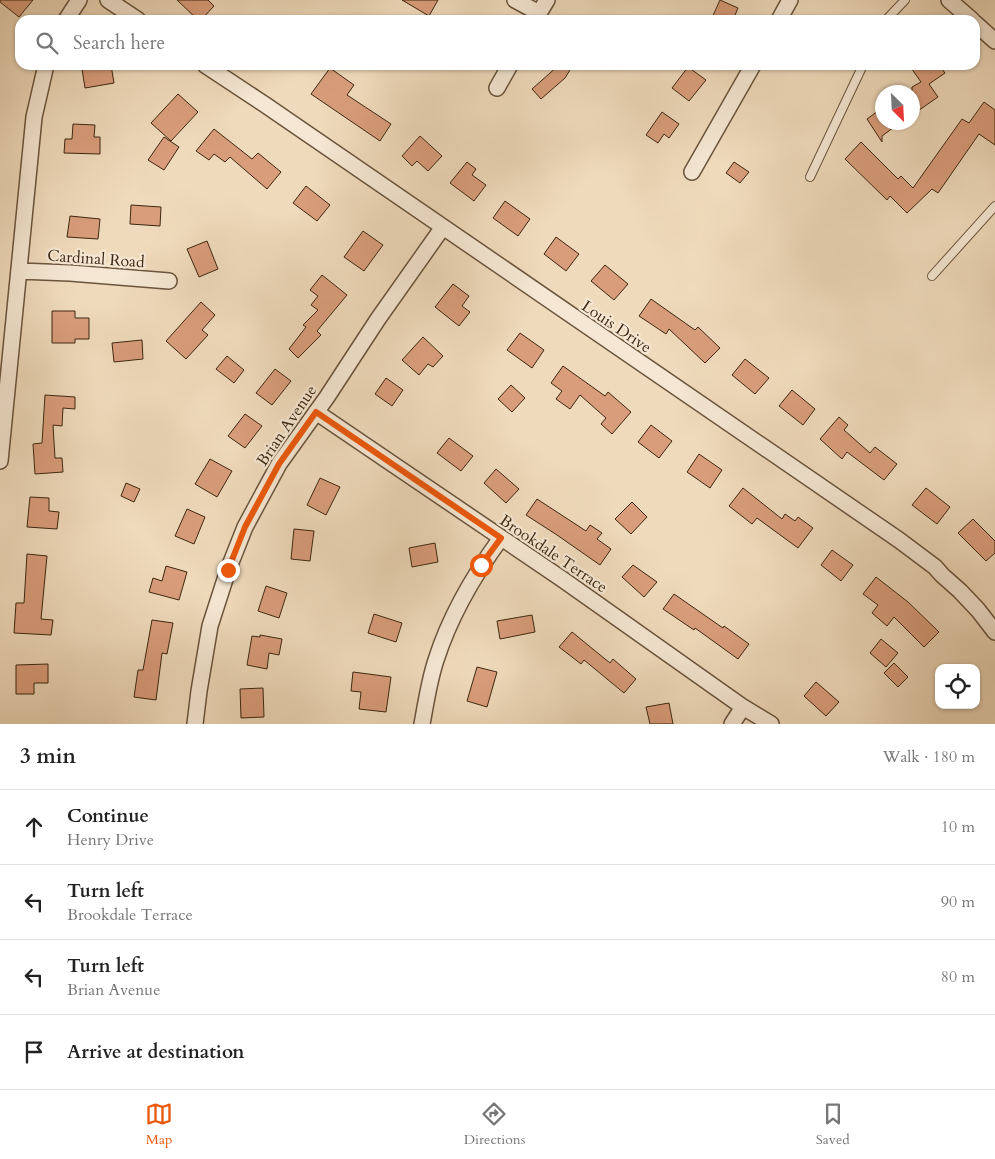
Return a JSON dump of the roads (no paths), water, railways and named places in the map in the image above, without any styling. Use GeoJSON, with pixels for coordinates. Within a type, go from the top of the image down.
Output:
{"type":"FeatureCollection","features":[{"type":"Feature","properties":{"kind":"street"},"geometry":{"type":"LineString","coordinates":[[69,15],[79,0]]}},
{"type":"Feature","properties":{"kind":"street"},"geometry":{"type":"LineString","coordinates":[[108,0],[130,15]]}},
{"type":"Feature","properties":{"kind":"street"},"geometry":{"type":"LineString","coordinates":[[516,0],[540,11]]}},
{"type":"Feature","properties":{"kind":"street"},"geometry":{"type":"LineString","coordinates":[[782,15],[790,0]]}},
{"type":"Feature","properties":{"kind":"street"},"geometry":{"type":"LineString","coordinates":[[949,0],[966,15]]}},
{"type":"Feature","properties":{"kind":"street"},"geometry":{"type":"LineString","coordinates":[[980,28],[995,41]]}},
{"type":"Feature","properties":{"kind":"street"},"geometry":{"type":"LineString","coordinates":[[0,461],[34,117],[45,70]]}},
{"type":"Feature","properties":{"kind":"street","name":"Louis Drive"},"geometry":{"type":"LineString","coordinates":[[212,70],[899,540],[935,567],[978,610],[995,632]]}},
{"type":"Feature","properties":{"kind":"street"},"geometry":{"type":"LineString","coordinates":[[497,88],[507,70]]}},
{"type":"Feature","properties":{"kind":"street"},"geometry":{"type":"LineString","coordinates":[[692,172],[750,70]]}},
{"type":"Feature","properties":{"kind":"street","name":"Brian Avenue"},"geometry":{"type":"LineString","coordinates":[[196,724],[199,691],[210,626],[228,570],[245,527],[279,464],[443,227]]}},
{"type":"Feature","properties":{"kind":"street","name":"Cardinal Road"},"geometry":{"type":"LineString","coordinates":[[19,271],[170,281]]}},
{"type":"Feature","properties":{"kind":"street","name":"Brookdale Terrace"},"geometry":{"type":"LineString","coordinates":[[316,412],[562,579],[743,707],[771,724]]}},
{"type":"Feature","properties":{"kind":"street"},"geometry":{"type":"LineString","coordinates":[[422,724],[429,686],[442,642],[481,565],[501,538]]}},
{"type":"Feature","properties":{"kind":"street"},"geometry":{"type":"LineString","coordinates":[[732,724],[743,707]]}},
{"type":"Feature","properties":{"kind":"lane"},"geometry":{"type":"LineString","coordinates":[[891,15],[905,0]]}},
{"type":"Feature","properties":{"kind":"lane"},"geometry":{"type":"LineString","coordinates":[[810,177],[860,70]]}},
{"type":"Feature","properties":{"kind":"lane"},"geometry":{"type":"LineString","coordinates":[[932,276],[995,206]]}}]}
